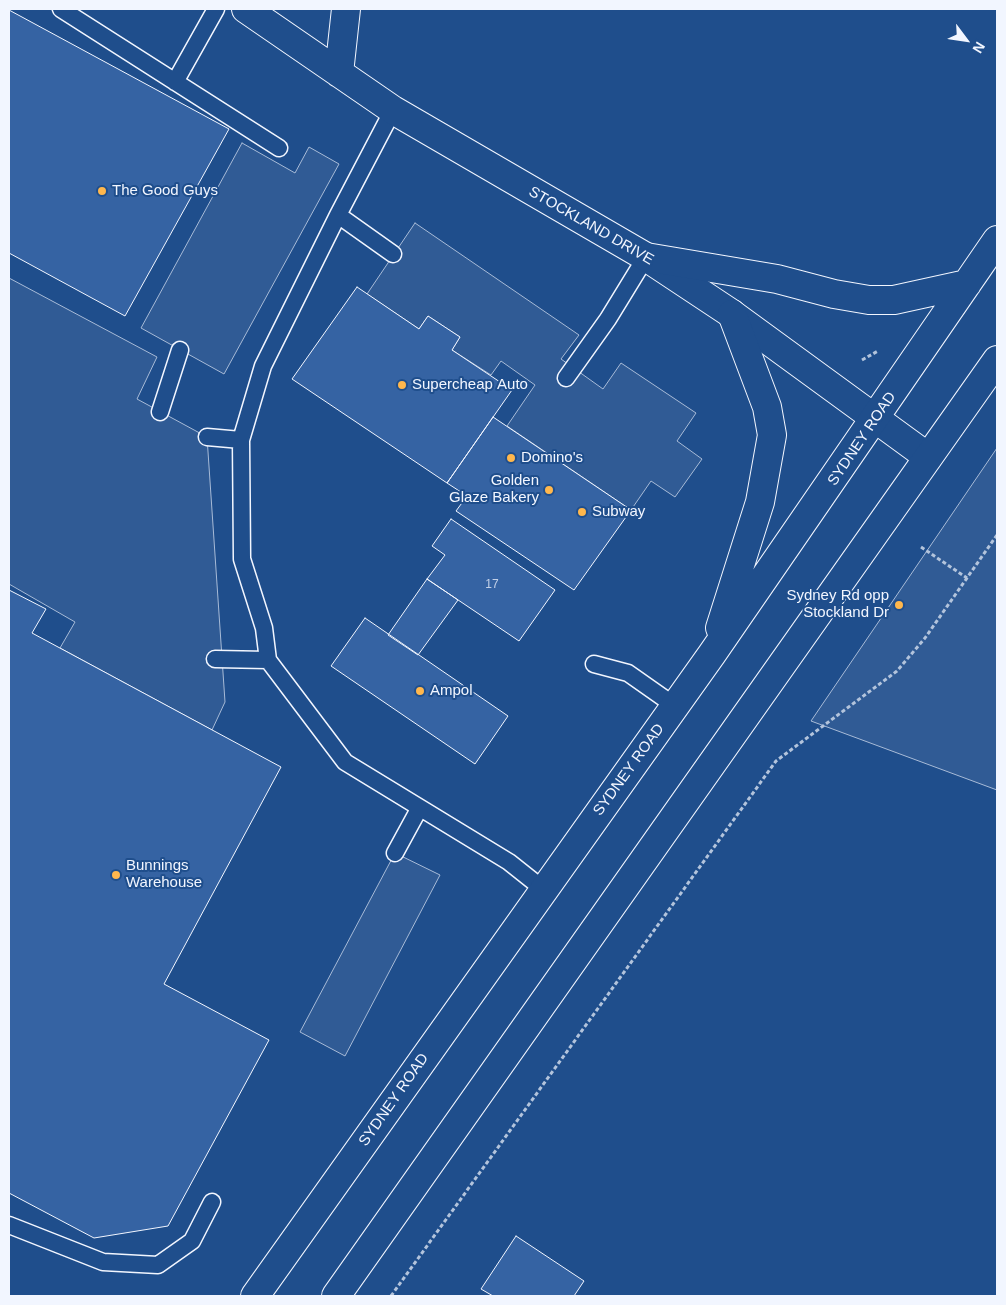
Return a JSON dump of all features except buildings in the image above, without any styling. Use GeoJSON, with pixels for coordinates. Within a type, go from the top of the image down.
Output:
{"type":"FeatureCollection","features":[{"type":"Feature","properties":{"kind":"main road","name":"STOCKLAND DRIVE"},"geometry":{"type":"LineString","coordinates":[[246,9],[393,110],[646,257],[732,314],[928,457]]}},
{"type":"Feature","properties":{"kind":"main road"},"geometry":{"type":"LineString","coordinates":[[339,73],[346,9]]}},
{"type":"Feature","properties":{"kind":"main road","name":"SYDNEY ROAD"},"geometry":{"type":"LineString","coordinates":[[255,1296],[712,654],[997,240]]}},
{"type":"Feature","properties":{"kind":"main road"},"geometry":{"type":"LineString","coordinates":[[646,257],[777,279],[834,294],[869,300],[894,300],[967,284]]}},
{"type":"Feature","properties":{"kind":"main road"},"geometry":{"type":"LineString","coordinates":[[712,654],[760,502],[772,435],[767,407],[732,314]]}},
{"type":"Feature","properties":{"kind":"main road"},"geometry":{"type":"LineString","coordinates":[[336,1296],[997,360]]}},
{"type":"Feature","properties":{"kind":"lane"},"geometry":{"type":"LineString","coordinates":[[61,9],[279,148]]}},
{"type":"Feature","properties":{"kind":"lane"},"geometry":{"type":"LineString","coordinates":[[175,82],[216,9]]}},
{"type":"Feature","properties":{"kind":"lane"},"geometry":{"type":"LineString","coordinates":[[393,110],[263,366],[241,440],[242,559],[264,628],[268,660],[345,762],[419,809],[509,862],[543,889]]}},
{"type":"Feature","properties":{"kind":"lane"},"geometry":{"type":"LineString","coordinates":[[338,215],[393,254]]}},
{"type":"Feature","properties":{"kind":"lane"},"geometry":{"type":"LineString","coordinates":[[566,378],[608,319],[646,257]]}},
{"type":"Feature","properties":{"kind":"lane"},"geometry":{"type":"LineString","coordinates":[[160,412],[180,350]]}},
{"type":"Feature","properties":{"kind":"lane"},"geometry":{"type":"LineString","coordinates":[[207,437],[241,440]]}},
{"type":"Feature","properties":{"kind":"lane"},"geometry":{"type":"LineString","coordinates":[[215,659],[268,660]]}},
{"type":"Feature","properties":{"kind":"lane"},"geometry":{"type":"LineString","coordinates":[[594,664],[628,673],[675,706]]}},
{"type":"Feature","properties":{"kind":"lane"},"geometry":{"type":"LineString","coordinates":[[395,853],[419,809]]}},
{"type":"Feature","properties":{"kind":"lane"},"geometry":{"type":"LineString","coordinates":[[490,837],[509,862]]}},
{"type":"Feature","properties":{"kind":"lane"},"geometry":{"type":"LineString","coordinates":[[9,1225],[103,1262],[158,1265],[192,1241],[212,1202]]}},
{"type":"Feature","properties":{"kind":"path"},"geometry":{"type":"LineString","coordinates":[[862,360],[885,347]]}},
{"type":"Feature","properties":{"kind":"path"},"geometry":{"type":"LineString","coordinates":[[391,1296],[776,761],[897,671],[921,644],[997,535]]}},
{"type":"Feature","properties":{"kind":"path"},"geometry":{"type":"LineString","coordinates":[[921,547],[967,578]]}},
{"type":"Feature","properties":{"kind":"shaded area"},"geometry":{"type":"Polygon","coordinates":[[[242,143],[295,173],[309,147],[339,164],[224,374],[141,328],[242,143]]]}},
{"type":"Feature","properties":{"kind":"shaded area"},"geometry":{"type":"Polygon","coordinates":[[[415,223],[579,335],[561,359],[603,389],[621,363],[696,413],[677,441],[702,459],[675,497],[651,481],[631,510],[507,426],[535,385],[501,361],[491,375],[452,350],[460,337],[428,316],[419,329],[367,294],[415,223]]]}},
{"type":"Feature","properties":{"kind":"shaded area"},"geometry":{"type":"Polygon","coordinates":[[[9,278],[157,357],[137,399],[207,437],[225,702],[212,730],[60,648],[75,622],[9,584],[9,278]]]}},
{"type":"Feature","properties":{"kind":"shaded area"},"geometry":{"type":"Polygon","coordinates":[[[997,448],[997,790],[811,721],[997,448]]]}},
{"type":"Feature","properties":{"kind":"shaded area"},"geometry":{"type":"Polygon","coordinates":[[[395,853],[440,875],[345,1056],[300,1032],[395,853]]]}},
{"type":"Feature","properties":{"kind":"place","name":"The Good Guys"},"geometry":{"type":"Point","coordinates":[102,191]}},
{"type":"Feature","properties":{"kind":"place","name":"Supercheap Auto"},"geometry":{"type":"Point","coordinates":[402,385]}},
{"type":"Feature","properties":{"kind":"place","name":"Domino's"},"geometry":{"type":"Point","coordinates":[511,458]}},
{"type":"Feature","properties":{"kind":"place","name":"Golden Glaze Bakery"},"geometry":{"type":"Point","coordinates":[549,490]}},
{"type":"Feature","properties":{"kind":"place","name":"Subway"},"geometry":{"type":"Point","coordinates":[582,512]}},
{"type":"Feature","properties":{"kind":"place","name":"Sydney Rd opp Stockland Dr"},"geometry":{"type":"Point","coordinates":[899,605]}},
{"type":"Feature","properties":{"kind":"place","name":"Ampol"},"geometry":{"type":"Point","coordinates":[420,691]}},
{"type":"Feature","properties":{"kind":"place","name":"Bunnings Warehouse"},"geometry":{"type":"Point","coordinates":[116,875]}}]}
